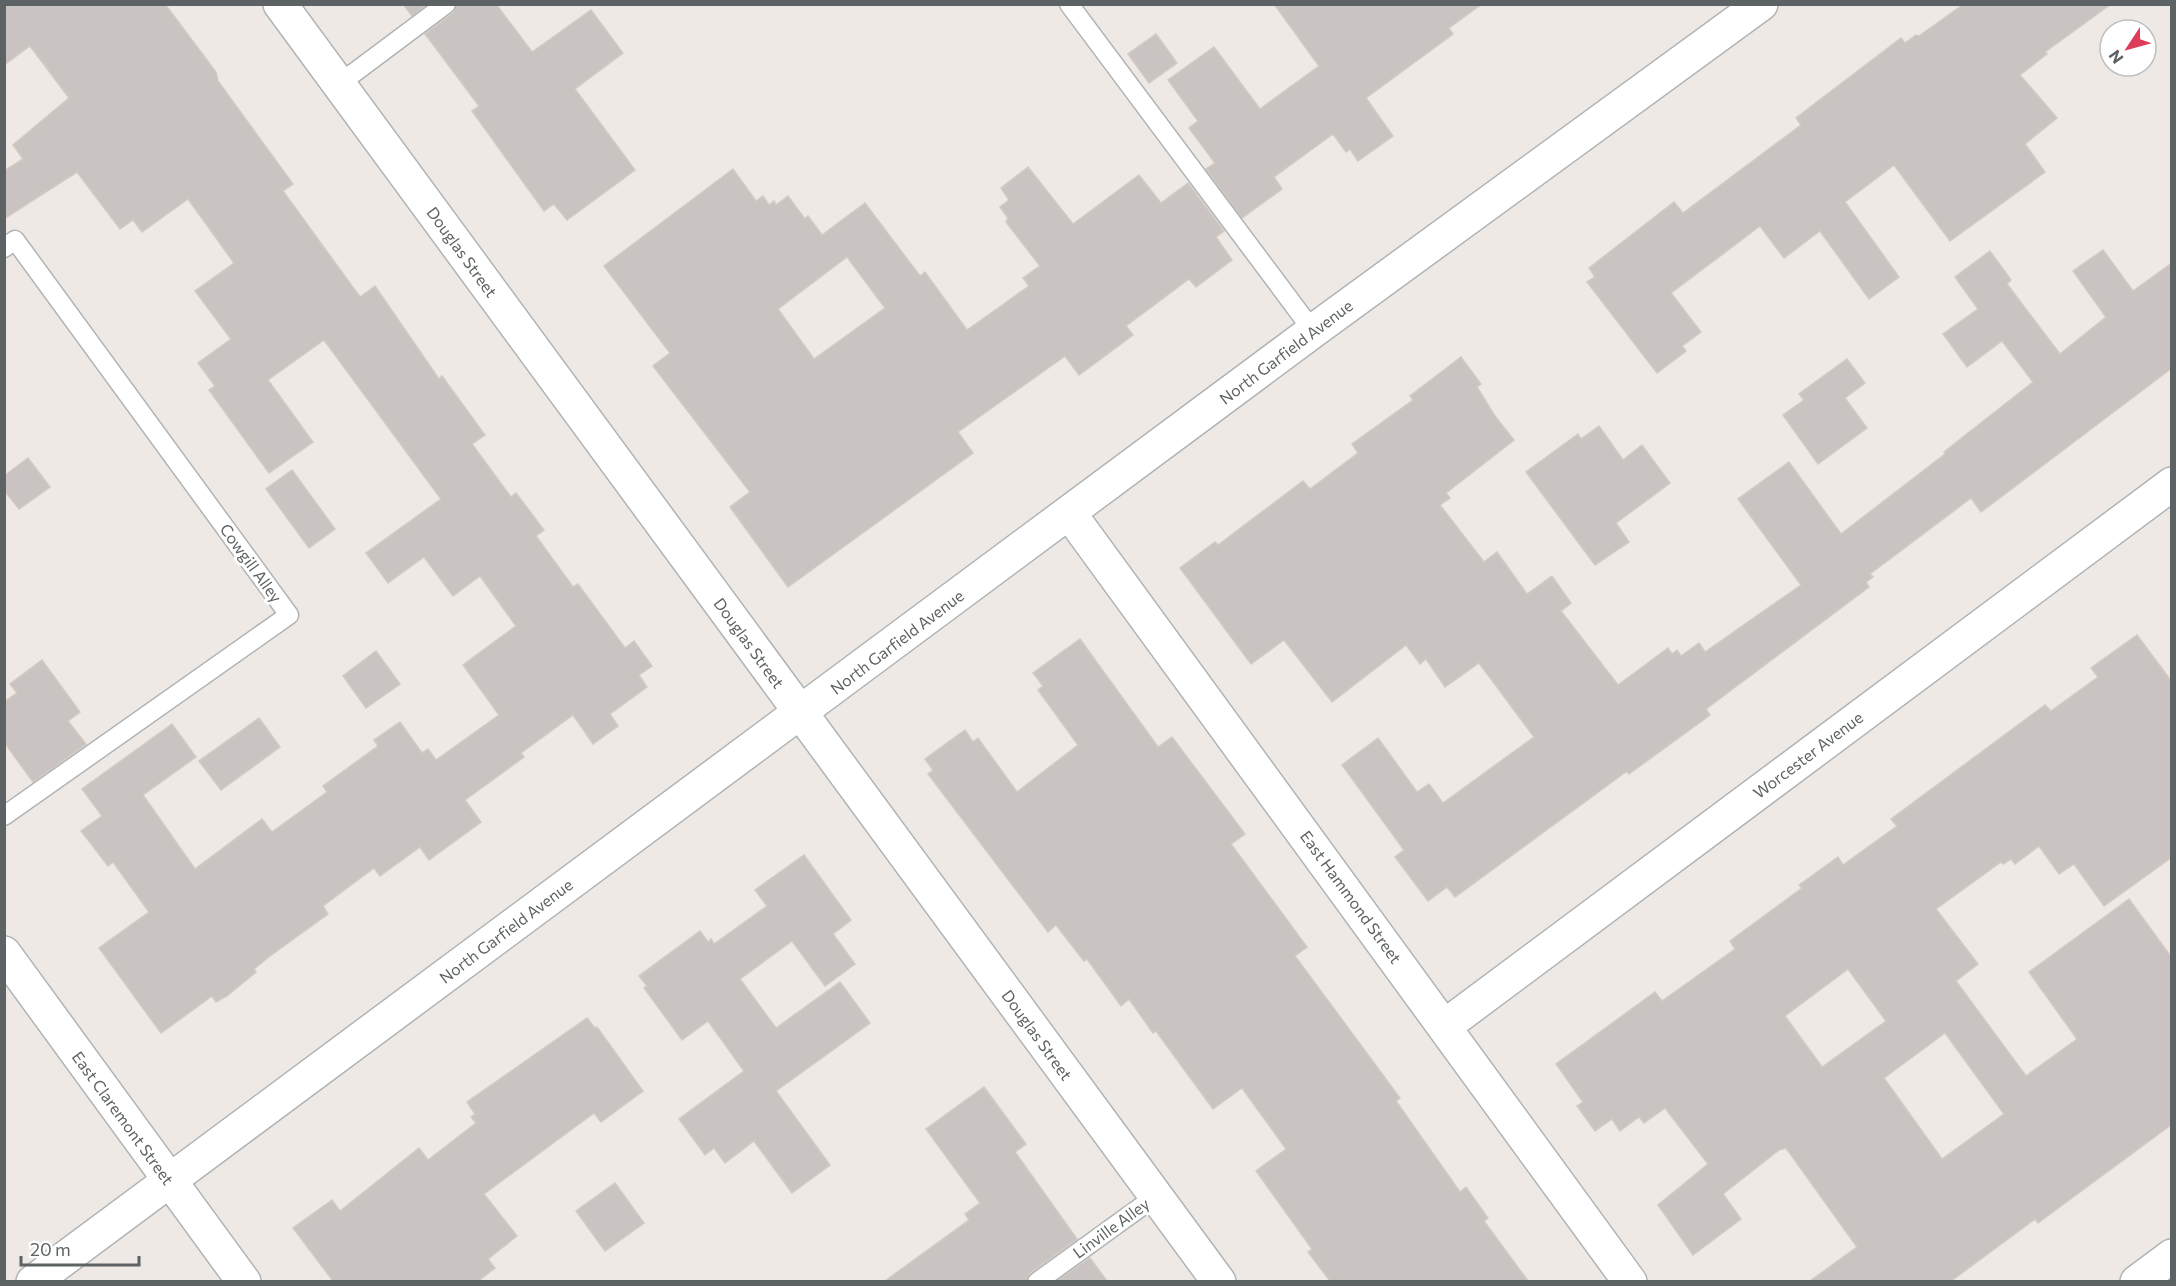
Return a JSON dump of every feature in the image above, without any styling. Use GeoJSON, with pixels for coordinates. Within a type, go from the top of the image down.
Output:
{"type":"FeatureCollection","features":[{"type":"Feature","properties":{"kind":"street","name":"Douglas Street"},"geometry":{"type":"LineString","coordinates":[[280,4],[1219,1281]]}},
{"type":"Feature","properties":{"kind":"street","name":"North Garfield Avenue"},"geometry":{"type":"LineString","coordinates":[[33,1281],[1070,514],[1313,331],[1761,4]]}},
{"type":"Feature","properties":{"kind":"street","name":"Worcester Avenue"},"geometry":{"type":"LineString","coordinates":[[1445,1026],[2172,484]]}},
{"type":"Feature","properties":{"kind":"street","name":"East Hammond Street"},"geometry":{"type":"LineString","coordinates":[[1070,514],[1630,1281]]}},
{"type":"Feature","properties":{"kind":"street","name":"East Claremont Street"},"geometry":{"type":"LineString","coordinates":[[4,953],[169,1182],[244,1281]]}},
{"type":"Feature","properties":{"kind":"street"},"geometry":{"type":"LineString","coordinates":[[2137,1281],[2172,1256]]}},
{"type":"Feature","properties":{"kind":"lane"},"geometry":{"type":"LineString","coordinates":[[339,84],[446,4]]}},
{"type":"Feature","properties":{"kind":"lane"},"geometry":{"type":"LineString","coordinates":[[1070,4],[1313,331]]}},
{"type":"Feature","properties":{"kind":"lane","name":"Cowgill Alley"},"geometry":{"type":"LineString","coordinates":[[4,248],[15,240],[290,615],[4,816]]}},
{"type":"Feature","properties":{"kind":"lane","name":"Linville Alley"},"geometry":{"type":"LineString","coordinates":[[1037,1281],[1156,1196]]}},
{"type":"Feature","properties":{"kind":"building"},"geometry":{"type":"Polygon","coordinates":[[[4,4],[165,4],[216,72],[218,81],[293,184],[283,191],[360,297],[375,286],[439,379],[442,376],[485,435],[472,444],[511,497],[516,493],[544,530],[536,536],[573,587],[578,584],[625,648],[634,641],[652,666],[639,675],[647,687],[610,714],[618,726],[593,744],[573,715],[521,753],[524,757],[465,800],[481,822],[429,860],[420,847],[380,876],[374,868],[323,906],[328,914],[270,956],[254,969],[256,972],[227,996],[216,1002],[212,996],[161,1033],[99,948],[149,912],[113,862],[108,866],[81,831],[102,816],[82,789],[172,724],[196,757],[143,795],[195,869],[262,819],[272,832],[327,792],[323,786],[378,746],[374,740],[400,722],[422,753],[428,749],[436,760],[499,715],[463,665],[516,626],[480,576],[453,596],[424,557],[388,583],[366,553],[441,499],[324,340],[268,380],[313,442],[269,473],[209,390],[215,386],[198,363],[231,339],[195,291],[234,263],[188,199],[142,232],[133,220],[120,229],[77,172],[4,219],[4,171],[23,159],[13,145],[69,98],[30,46],[4,65],[4,4]]]}},
{"type":"Feature","properties":{"kind":"building"},"geometry":{"type":"Polygon","coordinates":[[[403,4],[427,4],[412,16],[403,4]]]}},
{"type":"Feature","properties":{"kind":"building"},"geometry":{"type":"Polygon","coordinates":[[[457,4],[496,4],[532,52],[591,10],[623,53],[575,89],[635,170],[567,220],[554,204],[544,211],[472,111],[479,106],[425,34],[453,13],[457,4]]]}},
{"type":"Feature","properties":{"kind":"building"},"geometry":{"type":"Polygon","coordinates":[[[1274,4],[1482,4],[1449,28],[1453,34],[1366,98],[1393,136],[1358,161],[1350,149],[1346,152],[1333,134],[1274,177],[1282,189],[1242,218],[1206,169],[1215,163],[1189,128],[1198,121],[1168,80],[1214,47],[1260,109],[1319,66],[1274,4]]]}},
{"type":"Feature","properties":{"kind":"building"},"geometry":{"type":"Polygon","coordinates":[[[1964,4],[2111,4],[2045,52],[2047,54],[2020,75],[2057,118],[2025,144],[2045,172],[1950,241],[1894,165],[1845,202],[1899,277],[1869,299],[1820,231],[1784,258],[1760,226],[1671,293],[1701,332],[1682,346],[1686,351],[1657,373],[1587,282],[1595,277],[1589,268],[1674,202],[1683,213],[1801,125],[1796,118],[1901,38],[1905,43],[1916,35],[1919,36],[1964,4]]]}},
{"type":"Feature","properties":{"kind":"building"},"geometry":{"type":"Polygon","coordinates":[[[1156,34],[1177,63],[1149,83],[1128,54],[1156,34]]]}},
{"type":"Feature","properties":{"kind":"building"},"geometry":{"type":"Polygon","coordinates":[[[1028,167],[1073,224],[1139,175],[1161,203],[1188,183],[1224,231],[1216,237],[1232,260],[1196,287],[1189,279],[1126,326],[1133,335],[1079,375],[1065,356],[958,432],[973,453],[788,587],[730,507],[750,492],[653,366],[670,353],[604,266],[733,169],[756,201],[763,196],[769,205],[774,201],[776,205],[788,196],[805,219],[808,216],[822,235],[865,203],[920,276],[925,272],[967,330],[1029,286],[1023,278],[1040,266],[1006,222],[1008,218],[1000,207],[1009,200],[1001,188],[1028,167]],[[847,257],[778,309],[814,359],[885,308],[847,257]]]}},
{"type":"Feature","properties":{"kind":"building"},"geometry":{"type":"Polygon","coordinates":[[[2103,250],[2133,291],[2172,263],[2172,368],[1981,512],[1971,498],[1870,574],[1873,577],[1866,582],[1869,587],[1706,709],[1710,715],[1629,774],[1627,771],[1455,897],[1447,887],[1428,901],[1395,857],[1404,850],[1342,765],[1378,738],[1417,792],[1429,784],[1443,803],[1534,737],[1479,663],[1445,687],[1426,659],[1420,664],[1406,645],[1332,702],[1284,640],[1251,664],[1180,568],[1215,542],[1218,545],[1303,481],[1310,489],[1358,453],[1352,444],[1413,400],[1410,396],[1461,357],[1481,384],[1477,387],[1495,416],[1514,440],[1446,493],[1450,498],[1440,505],[1484,562],[1497,552],[1527,594],[1552,576],[1571,603],[1561,611],[1618,685],[1668,648],[1672,654],[1677,650],[1681,656],[1699,643],[1705,652],[1801,585],[1738,499],[1789,462],[1841,534],[1945,454],[1944,452],[2033,382],[2002,341],[1967,367],[1943,334],[1978,309],[1955,277],[1990,251],[2011,280],[2007,284],[2060,354],[2106,317],[2073,271],[2103,250]]]}},
{"type":"Feature","properties":{"kind":"building"},"geometry":{"type":"Polygon","coordinates":[[[1847,359],[1865,383],[1845,398],[1867,428],[1818,464],[1783,415],[1804,400],[1799,394],[1847,359]]]}},
{"type":"Feature","properties":{"kind":"building"},"geometry":{"type":"Polygon","coordinates":[[[1599,426],[1623,460],[1642,445],[1670,483],[1616,523],[1629,542],[1595,565],[1526,472],[1578,434],[1581,439],[1599,426]]]}},
{"type":"Feature","properties":{"kind":"building"},"geometry":{"type":"Polygon","coordinates":[[[28,458],[50,487],[19,509],[4,490],[4,476],[28,458]]]}},
{"type":"Feature","properties":{"kind":"building"},"geometry":{"type":"Polygon","coordinates":[[[292,470],[335,529],[309,548],[266,489],[292,470]]]}},
{"type":"Feature","properties":{"kind":"building"},"geometry":{"type":"Polygon","coordinates":[[[2137,635],[2172,682],[2172,857],[2104,906],[2074,864],[2059,874],[2039,846],[2015,864],[2011,859],[2003,864],[2001,862],[1936,909],[1978,964],[1956,981],[2026,1076],[2077,1039],[2029,972],[2129,899],[2172,958],[2172,1124],[2038,1223],[2035,1219],[1951,1281],[1810,1281],[1857,1247],[1786,1148],[1779,1150],[1723,1194],[1741,1219],[1693,1255],[1658,1205],[1708,1164],[1665,1108],[1644,1123],[1639,1117],[1620,1131],[1612,1119],[1595,1131],[1577,1106],[1583,1102],[1556,1064],[1655,992],[1662,1001],[1735,949],[1730,941],[1802,888],[1799,885],[1838,857],[1843,865],[1897,826],[1891,819],[2045,705],[2051,711],[2098,677],[2091,668],[2137,635]],[[1848,969],[1785,1016],[1822,1067],[1886,1021],[1848,969]],[[1945,1033],[1884,1078],[1942,1159],[2004,1114],[1945,1033]]]}},
{"type":"Feature","properties":{"kind":"building"},"geometry":{"type":"Polygon","coordinates":[[[1080,639],[1158,747],[1172,737],[1245,834],[1231,844],[1307,947],[1295,956],[1400,1098],[1396,1101],[1460,1192],[1466,1187],[1488,1218],[1484,1221],[1528,1281],[1330,1281],[1308,1252],[1312,1249],[1256,1171],[1286,1149],[1242,1088],[1213,1109],[1156,1031],[1153,1033],[1129,999],[1121,1006],[1087,959],[1084,961],[1056,925],[1048,932],[928,774],[933,770],[925,759],[965,730],[973,742],[978,738],[1017,792],[1078,745],[1038,690],[1043,686],[1033,673],[1080,639]]]}},
{"type":"Feature","properties":{"kind":"building"},"geometry":{"type":"Polygon","coordinates":[[[376,651],[400,684],[366,708],[343,676],[376,651]]]}},
{"type":"Feature","properties":{"kind":"building"},"geometry":{"type":"Polygon","coordinates":[[[42,660],[80,712],[68,721],[86,744],[33,782],[4,742],[4,702],[17,693],[10,684],[42,660]]]}},
{"type":"Feature","properties":{"kind":"building"},"geometry":{"type":"Polygon","coordinates":[[[259,718],[280,747],[221,790],[199,761],[259,718]]]}},
{"type":"Feature","properties":{"kind":"building"},"geometry":{"type":"Polygon","coordinates":[[[804,855],[851,920],[833,934],[855,964],[825,986],[792,941],[740,979],[776,1028],[840,982],[870,1023],[776,1091],[830,1165],[792,1193],[754,1141],[725,1163],[714,1148],[705,1155],[679,1119],[744,1071],[708,1021],[682,1040],[644,988],[647,986],[639,976],[700,931],[708,942],[711,939],[714,944],[767,906],[755,890],[804,855]]]}},
{"type":"Feature","properties":{"kind":"building"},"geometry":{"type":"Polygon","coordinates":[[[587,1018],[595,1028],[597,1027],[643,1091],[601,1122],[594,1113],[484,1194],[517,1236],[488,1259],[495,1268],[478,1281],[333,1281],[293,1228],[332,1200],[340,1211],[419,1148],[428,1160],[476,1123],[471,1117],[475,1114],[467,1102],[587,1018]]]}},
{"type":"Feature","properties":{"kind":"building"},"geometry":{"type":"Polygon","coordinates":[[[984,1087],[1026,1144],[1015,1152],[1077,1239],[1030,1273],[1026,1281],[885,1281],[969,1220],[965,1214],[980,1203],[926,1129],[984,1087]]]}},
{"type":"Feature","properties":{"kind":"building"},"geometry":{"type":"Polygon","coordinates":[[[615,1183],[644,1223],[605,1251],[576,1211],[615,1183]]]}},
{"type":"Feature","properties":{"kind":"building"},"geometry":{"type":"Polygon","coordinates":[[[1090,1258],[1107,1281],[1057,1281],[1090,1258]]]}}]}
